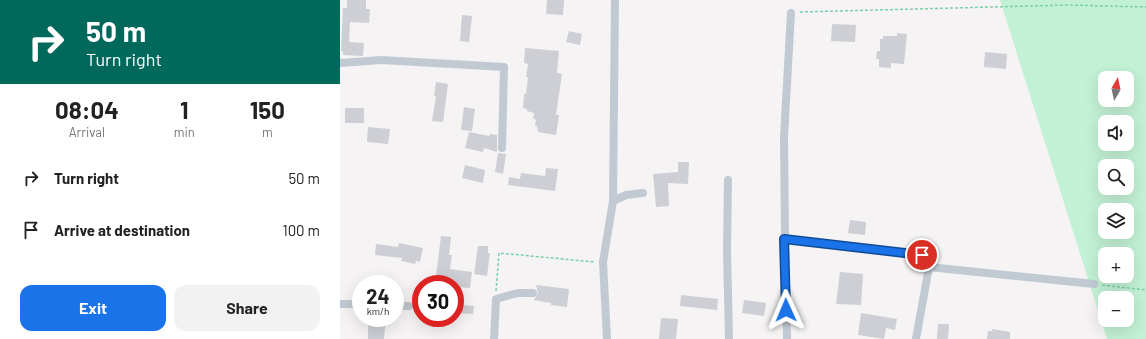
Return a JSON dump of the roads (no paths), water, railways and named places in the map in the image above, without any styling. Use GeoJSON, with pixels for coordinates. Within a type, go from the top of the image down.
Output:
{"type":"FeatureCollection","features":[{"type":"Feature","properties":{"kind":"street"},"geometry":{"type":"LineString","coordinates":[[607,339],[603,262],[613,202],[615,0]]}},
{"type":"Feature","properties":{"kind":"street"},"geometry":{"type":"LineString","coordinates":[[787,339],[784,239],[784,137],[791,12]]}},
{"type":"Feature","properties":{"kind":"street"},"geometry":{"type":"LineString","coordinates":[[340,63],[381,60],[504,67],[502,148]]}},
{"type":"Feature","properties":{"kind":"street"},"geometry":{"type":"LineString","coordinates":[[728,180],[726,249],[730,339]]}},
{"type":"Feature","properties":{"kind":"street"},"geometry":{"type":"LineString","coordinates":[[613,202],[626,195],[643,193]]}},
{"type":"Feature","properties":{"kind":"street"},"geometry":{"type":"LineString","coordinates":[[784,239],[922,255],[929,267],[916,339]]}},
{"type":"Feature","properties":{"kind":"street"},"geometry":{"type":"LineString","coordinates":[[929,267],[1094,284]]}},
{"type":"Feature","properties":{"kind":"street"},"geometry":{"type":"LineString","coordinates":[[494,339],[496,299],[518,293],[532,293]]}},
{"type":"Feature","properties":{"kind":"street"},"geometry":{"type":"LineString","coordinates":[[340,304],[352,304]]}},
{"type":"Feature","properties":{"kind":"street"},"geometry":{"type":"LineString","coordinates":[[404,306],[409,306]]}}]}
